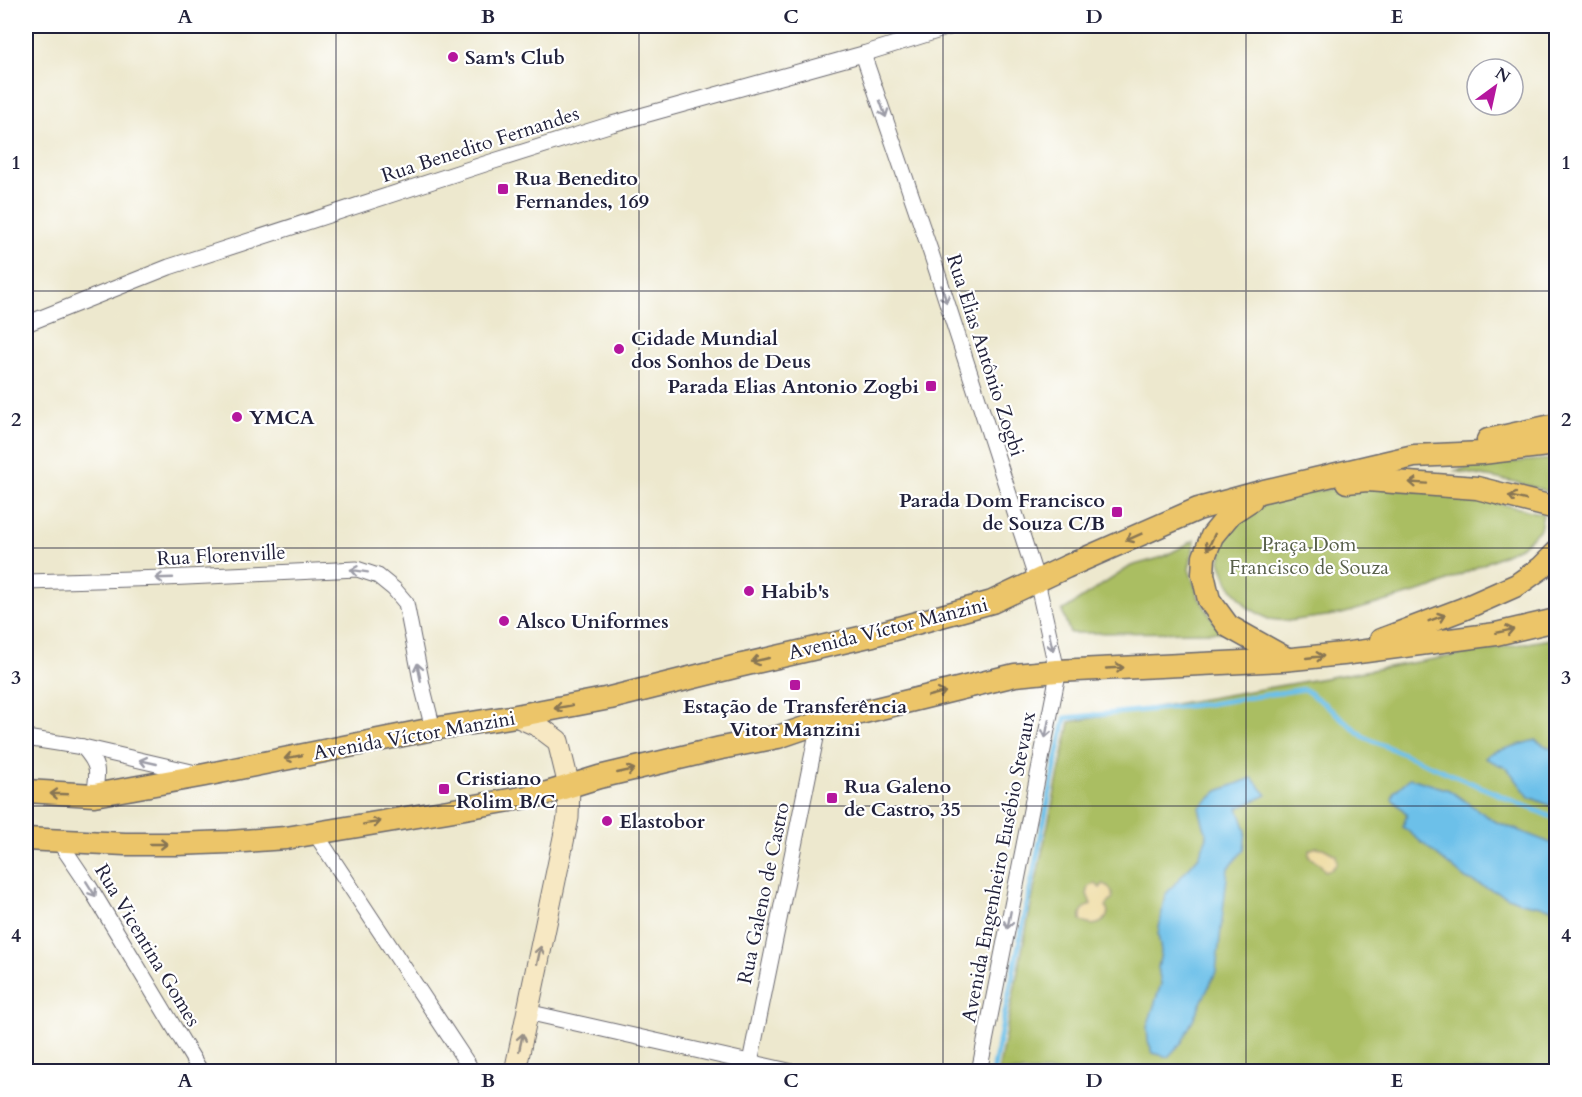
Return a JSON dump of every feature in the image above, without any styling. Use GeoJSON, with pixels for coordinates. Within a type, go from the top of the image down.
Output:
{"type":"FeatureCollection","features":[{"type":"Feature","properties":{"kind":"main road"},"geometry":{"type":"LineString","coordinates":[[1414,456],[1557,424]]}},
{"type":"Feature","properties":{"kind":"main road","name":"Avenida Víctor Manzini"},"geometry":{"type":"LineString","coordinates":[[26,791],[94,795],[432,729],[610,698],[873,635],[992,602],[1198,509],[1268,490],[1414,456],[1482,453],[1557,444]]}},
{"type":"Feature","properties":{"kind":"main road"},"geometry":{"type":"LineString","coordinates":[[1287,659],[1228,626],[1209,600],[1203,574],[1204,557],[1212,536],[1231,513],[1268,490],[1367,480],[1477,488],[1557,508]]}},
{"type":"Feature","properties":{"kind":"main road"},"geometry":{"type":"LineString","coordinates":[[1343,654],[1463,609],[1517,585],[1557,553]]}},
{"type":"Feature","properties":{"kind":"main road"},"geometry":{"type":"LineString","coordinates":[[26,839],[125,844],[187,844],[286,838],[534,796],[600,777],[778,737],[819,723],[1015,675],[1343,654],[1496,634],[1557,620]]}},
{"type":"Feature","properties":{"kind":"street","name":"Rua Benedito Fernandes"},"geometry":{"type":"LineString","coordinates":[[26,324],[169,267],[491,162],[612,124],[863,54],[953,26]]}},
{"type":"Feature","properties":{"kind":"street","name":"Rua Elias Antônio Zogbi"},"geometry":{"type":"LineString","coordinates":[[863,54],[932,253],[1037,581],[1057,671]]}},
{"type":"Feature","properties":{"kind":"street","name":"Rua Florenville"},"geometry":{"type":"LineString","coordinates":[[26,582],[357,569],[378,576],[406,603],[432,729]]}},
{"type":"Feature","properties":{"kind":"street","name":"Avenida Engenheiro Eusébio Stevaux"},"geometry":{"type":"LineString","coordinates":[[979,1071],[1057,671]]}},
{"type":"Feature","properties":{"kind":"street"},"geometry":{"type":"LineString","coordinates":[[515,1071],[569,812],[569,786],[558,741],[538,726],[516,716]]}},
{"type":"Feature","properties":{"kind":"street","name":"Rua Galeno de Castro"},"geometry":{"type":"LineString","coordinates":[[749,1067],[819,723]]}},
{"type":"Feature","properties":{"kind":"street","name":"Avenida Víctor Manzini"},"geometry":{"type":"LineString","coordinates":[[26,738],[83,747],[205,775]]}},
{"type":"Feature","properties":{"kind":"street"},"geometry":{"type":"LineString","coordinates":[[83,747],[92,758],[98,773],[94,795]]}},
{"type":"Feature","properties":{"kind":"street"},"geometry":{"type":"LineString","coordinates":[[315,833],[473,1071]]}},
{"type":"Feature","properties":{"kind":"street","name":"Rua Vicentina Gomes"},"geometry":{"type":"LineString","coordinates":[[58,840],[89,886],[201,1071]]}},
{"type":"Feature","properties":{"kind":"street"},"geometry":{"type":"LineString","coordinates":[[527,1012],[749,1067],[793,1071]]}},
{"type":"Feature","properties":{"kind":"green space"},"geometry":{"type":"Polygon","coordinates":[[[1556,459],[1556,494],[1516,482],[1454,471],[1483,464],[1556,459]]]}},
{"type":"Feature","properties":{"kind":"green space","name":"Praça Dom Francisco de Souza"},"geometry":{"type":"Polygon","coordinates":[[[1363,486],[1466,495],[1543,514],[1540,529],[1522,546],[1432,588],[1342,614],[1288,621],[1268,619],[1247,607],[1228,583],[1220,561],[1225,537],[1244,516],[1272,500],[1301,492],[1363,486]]]}},
{"type":"Feature","properties":{"kind":"green space","name":"Praça Dom Francisco de Souza"},"geometry":{"type":"Polygon","coordinates":[[[1195,540],[1189,569],[1199,598],[1221,632],[1070,633],[1062,611],[1131,566],[1163,557],[1195,540]]]}},
{"type":"Feature","properties":{"kind":"green space"},"geometry":{"type":"Polygon","coordinates":[[[1556,638],[1556,1071],[998,1072],[1070,722],[1556,638]]]}},
{"type":"Feature","properties":{"kind":"sand"},"geometry":{"type":"Polygon","coordinates":[[[1316,847],[1336,855],[1337,863],[1332,869],[1325,871],[1319,863],[1309,857],[1309,850],[1316,847]]]}},
{"type":"Feature","properties":{"kind":"sand"},"geometry":{"type":"Polygon","coordinates":[[[1095,883],[1100,888],[1103,884],[1107,886],[1112,892],[1112,900],[1106,906],[1108,911],[1105,920],[1091,925],[1081,920],[1081,914],[1091,904],[1087,894],[1089,887],[1095,883]]]}},
{"type":"Feature","properties":{"kind":"water"},"geometry":{"type":"Polygon","coordinates":[[[1535,740],[1555,751],[1556,754],[1556,808],[1529,797],[1508,769],[1485,758],[1491,753],[1535,740]]]}},
{"type":"Feature","properties":{"kind":"water"},"geometry":{"type":"Polygon","coordinates":[[[1252,778],[1267,795],[1238,808],[1246,830],[1244,850],[1228,868],[1216,972],[1182,1042],[1168,1057],[1153,1053],[1148,1041],[1147,1027],[1161,984],[1158,968],[1161,952],[1158,934],[1165,895],[1199,856],[1207,837],[1199,808],[1218,791],[1252,778]]]}},
{"type":"Feature","properties":{"kind":"water"},"geometry":{"type":"Polygon","coordinates":[[[1410,778],[1449,790],[1494,821],[1556,845],[1556,909],[1520,902],[1466,879],[1403,827],[1407,814],[1392,799],[1394,792],[1410,778]]]}},
{"type":"Feature","properties":{"kind":"waterway"},"geometry":{"type":"LineString","coordinates":[[993,1072],[1065,718],[1208,704],[1304,689],[1364,737],[1556,819]]}},
{"type":"Feature","properties":{"kind":"place","name":"Sam's Club"},"geometry":{"type":"Point","coordinates":[453,57]}},
{"type":"Feature","properties":{"kind":"place","name":"Rua Benedito Fernandes, 169"},"geometry":{"type":"Point","coordinates":[503,189]}},
{"type":"Feature","properties":{"kind":"place","name":"Cidade Mundial dos Sonhos de Deus"},"geometry":{"type":"Point","coordinates":[619,349]}},
{"type":"Feature","properties":{"kind":"place","name":"Parada Elias Antonio Zogbi"},"geometry":{"type":"Point","coordinates":[931,386]}},
{"type":"Feature","properties":{"kind":"place","name":"YMCA"},"geometry":{"type":"Point","coordinates":[237,417]}},
{"type":"Feature","properties":{"kind":"place","name":"Parada Dom Francisco de Souza C/B"},"geometry":{"type":"Point","coordinates":[1117,512]}},
{"type":"Feature","properties":{"kind":"place","name":"Habib's"},"geometry":{"type":"Point","coordinates":[749,591]}},
{"type":"Feature","properties":{"kind":"place","name":"Alsco Uniformes"},"geometry":{"type":"Point","coordinates":[504,621]}},
{"type":"Feature","properties":{"kind":"place","name":"Estação de Transferência Vitor Manzini"},"geometry":{"type":"Point","coordinates":[795,685]}},
{"type":"Feature","properties":{"kind":"place","name":"Cristiano Rolim B/C"},"geometry":{"type":"Point","coordinates":[444,789]}},
{"type":"Feature","properties":{"kind":"place","name":"Rua Galeno de Castro, 35"},"geometry":{"type":"Point","coordinates":[832,798]}},
{"type":"Feature","properties":{"kind":"place","name":"Elastobor"},"geometry":{"type":"Point","coordinates":[607,821]}}]}
